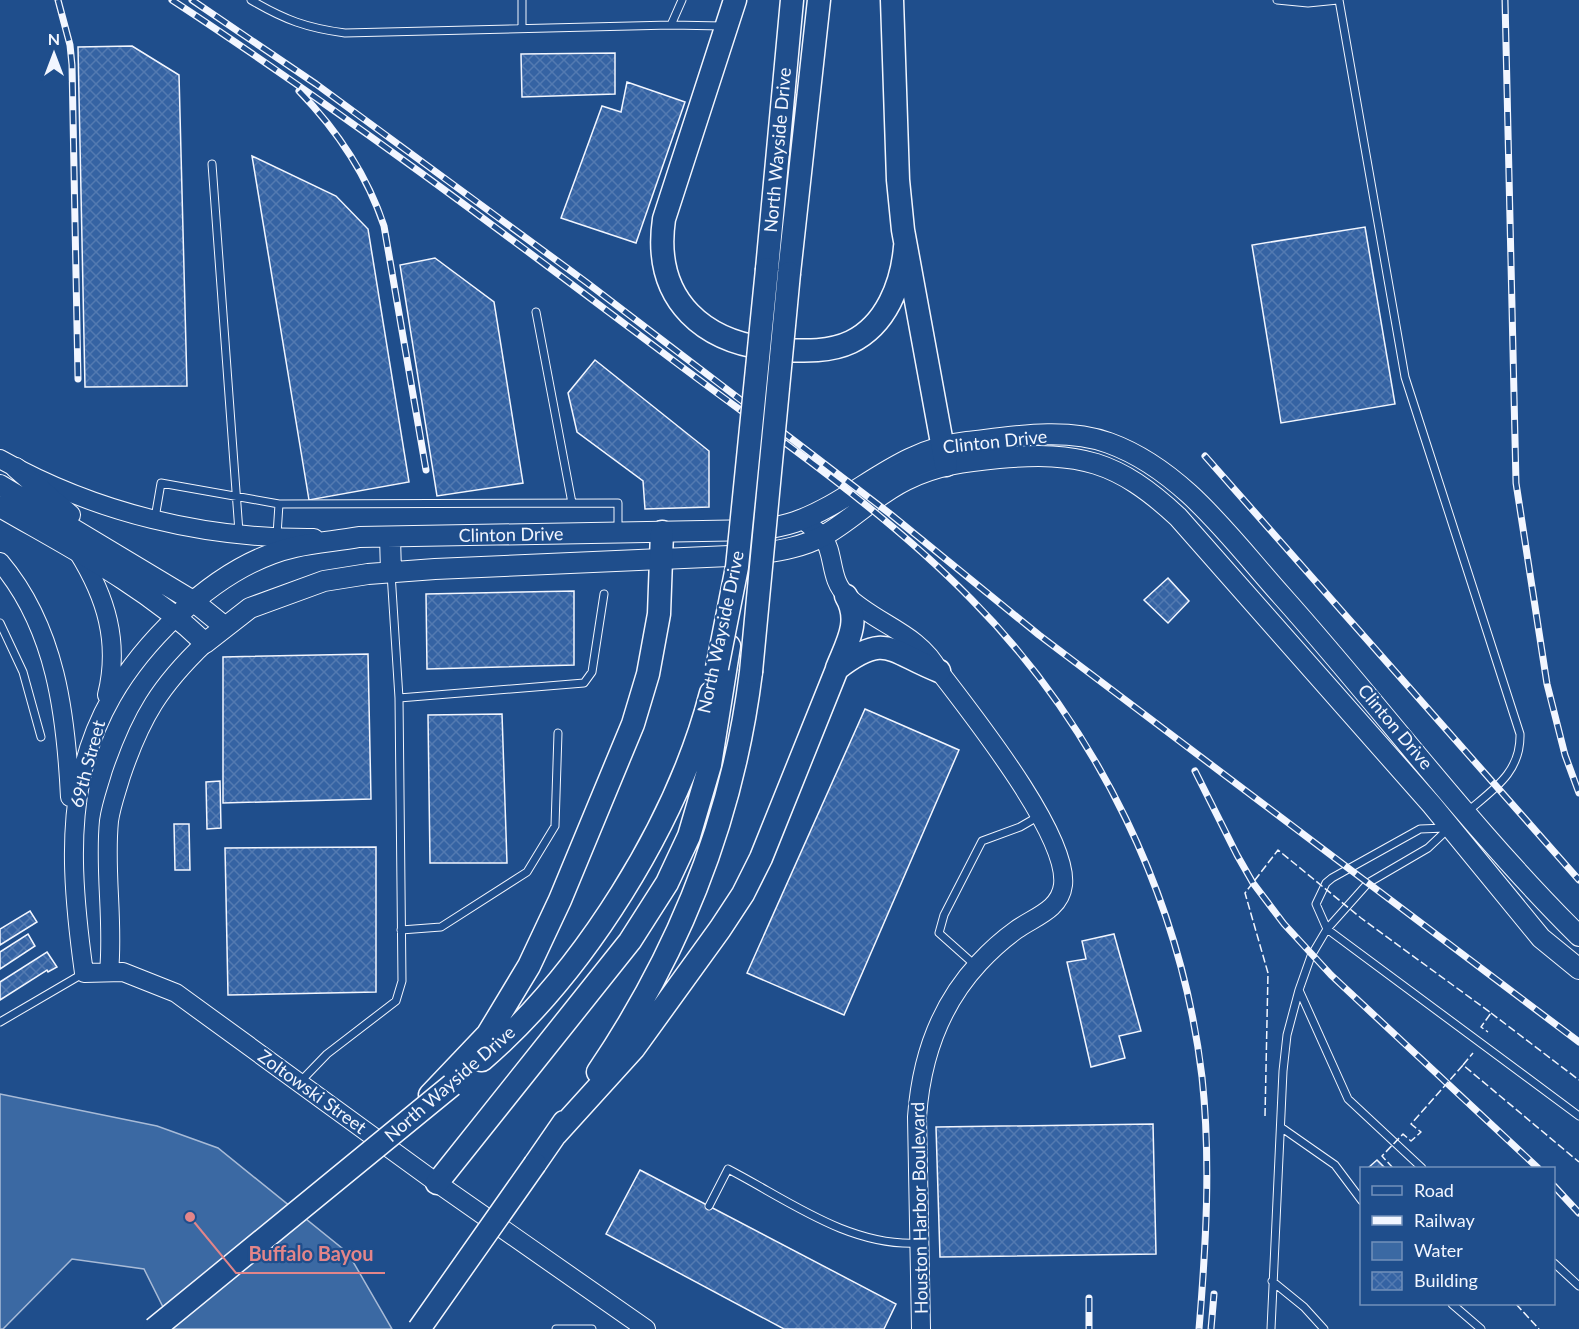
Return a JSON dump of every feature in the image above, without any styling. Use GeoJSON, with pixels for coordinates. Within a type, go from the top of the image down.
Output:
{"type":"FeatureCollection","features":[{"type":"Feature","properties":{"kind":"main road"},"geometry":{"type":"LineString","coordinates":[[735,0],[664,219],[661,253],[664,270],[681,304],[710,331],[738,343],[777,350],[835,348],[851,342],[878,320],[898,282],[905,247]]}},
{"type":"Feature","properties":{"kind":"main road","name":"North Wayside Drive"},"geometry":{"type":"LineString","coordinates":[[154,1329],[394,1132],[451,1080],[485,1059],[530,1013],[607,915],[632,875],[676,790],[722,669],[737,567],[792,0]]}},
{"type":"Feature","properties":{"kind":"main road","name":"North Wayside Drive"},"geometry":{"type":"LineString","coordinates":[[419,1329],[556,1134],[629,1025],[663,966],[694,897],[734,773],[751,672],[789,273],[819,0]]}},
{"type":"Feature","properties":{"kind":"main road"},"geometry":{"type":"LineString","coordinates":[[892,0],[898,180],[905,247],[944,455]]}},
{"type":"Feature","properties":{"kind":"main road","name":"Clinton Drive"},"geometry":{"type":"LineString","coordinates":[[177,616],[228,575],[278,545],[294,547],[359,537],[758,530],[802,519],[894,465],[1013,437],[1076,436],[1108,442],[1161,470],[1195,499],[1352,675],[1466,813],[1579,936]]}},
{"type":"Feature","properties":{"kind":"main road","name":"Clinton Drive"},"geometry":{"type":"LineString","coordinates":[[205,642],[250,608],[287,592],[324,581],[391,572],[752,555],[792,547],[822,536],[886,491],[924,472],[944,455],[1057,455],[1106,466],[1151,492],[1178,517],[1292,644],[1541,938],[1579,969]]}},
{"type":"Feature","properties":{"kind":"main road"},"geometry":{"type":"LineString","coordinates":[[8,463],[108,548]]}},
{"type":"Feature","properties":{"kind":"main road"},"geometry":{"type":"LineString","coordinates":[[0,485],[193,601],[224,626]]}},
{"type":"Feature","properties":{"kind":"main road"},"geometry":{"type":"LineString","coordinates":[[0,507],[78,552],[177,616],[205,642]]}},
{"type":"Feature","properties":{"kind":"main road"},"geometry":{"type":"LineString","coordinates":[[0,515],[40,530]]}},
{"type":"Feature","properties":{"kind":"main road"},"geometry":{"type":"LineString","coordinates":[[451,1080],[488,1034],[529,966],[560,900],[633,724],[648,674],[659,614],[663,560],[662,532]]}},
{"type":"Feature","properties":{"kind":"main road"},"geometry":{"type":"LineString","coordinates":[[618,533],[619,561]]}},
{"type":"Feature","properties":{"kind":"main road"},"geometry":{"type":"LineString","coordinates":[[390,537],[391,572]]}},
{"type":"Feature","properties":{"kind":"main road"},"geometry":{"type":"LineString","coordinates":[[556,1134],[634,1048],[743,894],[761,858],[854,622],[851,604],[846,596]]}},
{"type":"Feature","properties":{"kind":"main road"},"geometry":{"type":"LineString","coordinates":[[837,669],[867,649],[888,648],[898,650],[920,664],[939,671]]}},
{"type":"Feature","properties":{"kind":"main road"},"geometry":{"type":"LineString","coordinates":[[437,1183],[630,941],[667,883],[689,836],[705,782],[722,669]]}},
{"type":"Feature","properties":{"kind":"main road"},"geometry":{"type":"LineString","coordinates":[[1449,827],[1466,813]]}},
{"type":"Feature","properties":{"kind":"street"},"geometry":{"type":"LineString","coordinates":[[8,463],[102,506],[154,521],[239,534],[278,545]]}},
{"type":"Feature","properties":{"kind":"street"},"geometry":{"type":"LineString","coordinates":[[802,519],[822,536]]}},
{"type":"Feature","properties":{"kind":"street","name":"Houston Harbor Boulevard"},"geometry":{"type":"LineString","coordinates":[[822,536],[828,547],[832,571],[846,596],[918,644],[932,658],[939,671],[1005,757],[1039,816],[1060,859],[1064,878],[1061,894],[1052,908],[1015,931],[976,966],[958,988],[942,1016],[929,1048],[920,1083],[917,1117],[921,1329]]}},
{"type":"Feature","properties":{"kind":"street"},"geometry":{"type":"LineString","coordinates":[[78,552],[96,580],[107,611],[111,633],[111,677],[103,710]]}},
{"type":"Feature","properties":{"kind":"street"},"geometry":{"type":"LineString","coordinates":[[0,562],[25,600],[58,681],[68,738],[72,833]]}},
{"type":"Feature","properties":{"kind":"street","name":"69th Street"},"geometry":{"type":"LineString","coordinates":[[84,973],[75,907],[72,833],[78,787],[103,710],[126,672],[151,640],[177,616]]}},
{"type":"Feature","properties":{"kind":"street","name":"69th Street"},"geometry":{"type":"LineString","coordinates":[[109,972],[112,929],[109,819],[117,788],[135,735],[160,693],[205,642]]}},
{"type":"Feature","properties":{"kind":"street","name":"Zoltowski Street"},"geometry":{"type":"LineString","coordinates":[[84,973],[133,974],[177,993],[437,1183],[646,1329]]}},
{"type":"Feature","properties":{"kind":"lane"},"geometry":{"type":"LineString","coordinates":[[252,0],[275,14],[308,28],[345,33],[671,25],[726,26]]}},
{"type":"Feature","properties":{"kind":"lane"},"geometry":{"type":"LineString","coordinates":[[522,0],[522,28]]}},
{"type":"Feature","properties":{"kind":"lane"},"geometry":{"type":"LineString","coordinates":[[671,25],[682,0]]}},
{"type":"Feature","properties":{"kind":"lane"},"geometry":{"type":"LineString","coordinates":[[1277,0],[1308,3],[1339,0],[1406,377],[1520,734],[1518,757],[1510,774],[1466,813]]}},
{"type":"Feature","properties":{"kind":"lane"},"geometry":{"type":"LineString","coordinates":[[212,164],[239,534]]}},
{"type":"Feature","properties":{"kind":"lane"},"geometry":{"type":"LineString","coordinates":[[536,312],[572,503]]}},
{"type":"Feature","properties":{"kind":"lane"},"geometry":{"type":"LineString","coordinates":[[154,521],[161,483],[236,494],[279,504],[618,503],[618,533]]}},
{"type":"Feature","properties":{"kind":"lane"},"geometry":{"type":"LineString","coordinates":[[278,545],[279,504]]}},
{"type":"Feature","properties":{"kind":"lane"},"geometry":{"type":"LineString","coordinates":[[299,1083],[327,1054],[396,1001],[402,981],[399,698],[391,572]]}},
{"type":"Feature","properties":{"kind":"lane"},"geometry":{"type":"LineString","coordinates":[[399,698],[584,683],[592,672],[604,594]]}},
{"type":"Feature","properties":{"kind":"lane"},"geometry":{"type":"LineString","coordinates":[[0,623],[23,672],[41,737]]}},
{"type":"Feature","properties":{"kind":"lane"},"geometry":{"type":"LineString","coordinates":[[401,930],[441,927],[527,872],[555,826],[558,733]]}},
{"type":"Feature","properties":{"kind":"lane"},"geometry":{"type":"LineString","coordinates":[[976,966],[939,933],[944,915],[982,841],[1020,827],[1039,816]]}},
{"type":"Feature","properties":{"kind":"lane"},"geometry":{"type":"LineString","coordinates":[[1449,827],[1420,829],[1332,878],[1326,884],[1316,904],[1327,928],[1579,1116]]}},
{"type":"Feature","properties":{"kind":"lane"},"geometry":{"type":"LineString","coordinates":[[1271,1329],[1287,1035],[1311,956],[1327,928],[1368,883],[1428,848],[1449,827]]}},
{"type":"Feature","properties":{"kind":"lane"},"geometry":{"type":"LineString","coordinates":[[0,1022],[84,973]]}},
{"type":"Feature","properties":{"kind":"lane"},"geometry":{"type":"LineString","coordinates":[[1299,990],[1348,1099],[1421,1167]]}},
{"type":"Feature","properties":{"kind":"lane"},"geometry":{"type":"LineString","coordinates":[[1282,1128],[1335,1165],[1360,1198]]}},
{"type":"Feature","properties":{"kind":"lane"},"geometry":{"type":"LineString","coordinates":[[709,1206],[728,1168],[847,1232],[884,1243],[919,1243]]}},
{"type":"Feature","properties":{"kind":"lane"},"geometry":{"type":"LineString","coordinates":[[1555,1264],[1579,1286]]}},
{"type":"Feature","properties":{"kind":"lane"},"geometry":{"type":"LineString","coordinates":[[1272,1281],[1304,1307],[1324,1329]]}},
{"type":"Feature","properties":{"kind":"lane"},"geometry":{"type":"LineString","coordinates":[[1453,1305],[1481,1329]]}},
{"type":"Feature","properties":{"kind":"lane"},"geometry":{"type":"LineString","coordinates":[[556,1329],[592,1329]]}},
{"type":"Feature","properties":{"kind":"water"},"geometry":{"type":"Polygon","coordinates":[[[0,1094],[157,1126],[218,1148],[348,1253],[392,1329],[174,1329],[144,1269],[72,1259],[3,1329],[0,1329],[0,1094]]]}},
{"type":"Feature","properties":{"kind":"building"},"geometry":{"type":"Polygon","coordinates":[[[132,46],[179,75],[187,386],[85,387],[78,47],[132,46]]]}},
{"type":"Feature","properties":{"kind":"building"},"geometry":{"type":"Polygon","coordinates":[[[615,53],[615,94],[522,97],[521,54],[615,53]]]}},
{"type":"Feature","properties":{"kind":"building"},"geometry":{"type":"Polygon","coordinates":[[[627,82],[685,102],[636,243],[561,218],[602,106],[621,112],[627,82]]]}},
{"type":"Feature","properties":{"kind":"building"},"geometry":{"type":"Polygon","coordinates":[[[252,156],[336,196],[368,229],[409,482],[309,500],[252,156]]]}},
{"type":"Feature","properties":{"kind":"building"},"geometry":{"type":"Polygon","coordinates":[[[1365,227],[1395,404],[1281,423],[1252,245],[1365,227]]]}},
{"type":"Feature","properties":{"kind":"building"},"geometry":{"type":"Polygon","coordinates":[[[435,258],[494,302],[523,483],[437,496],[400,265],[435,258]]]}},
{"type":"Feature","properties":{"kind":"building"},"geometry":{"type":"Polygon","coordinates":[[[595,360],[709,451],[709,507],[645,509],[643,481],[577,432],[568,393],[595,360]]]}},
{"type":"Feature","properties":{"kind":"building"},"geometry":{"type":"Polygon","coordinates":[[[1168,578],[1189,601],[1168,623],[1144,600],[1168,578]]]}},
{"type":"Feature","properties":{"kind":"building"},"geometry":{"type":"Polygon","coordinates":[[[574,591],[574,665],[427,669],[426,594],[574,591]]]}},
{"type":"Feature","properties":{"kind":"building"},"geometry":{"type":"Polygon","coordinates":[[[368,654],[371,799],[223,803],[223,657],[368,654]]]}},
{"type":"Feature","properties":{"kind":"building"},"geometry":{"type":"Polygon","coordinates":[[[865,709],[959,750],[844,1015],[747,973],[865,709]]]}},
{"type":"Feature","properties":{"kind":"building"},"geometry":{"type":"Polygon","coordinates":[[[502,714],[507,863],[430,863],[428,715],[502,714]]]}},
{"type":"Feature","properties":{"kind":"building"},"geometry":{"type":"Polygon","coordinates":[[[220,781],[221,828],[207,829],[206,782],[220,781]]]}},
{"type":"Feature","properties":{"kind":"building"},"geometry":{"type":"Polygon","coordinates":[[[174,824],[189,824],[190,870],[175,870],[174,824]]]}},
{"type":"Feature","properties":{"kind":"building"},"geometry":{"type":"Polygon","coordinates":[[[376,847],[376,992],[228,995],[225,848],[376,847]]]}},
{"type":"Feature","properties":{"kind":"building"},"geometry":{"type":"Polygon","coordinates":[[[30,911],[37,922],[0,945],[0,929],[30,911]]]}},
{"type":"Feature","properties":{"kind":"building"},"geometry":{"type":"Polygon","coordinates":[[[28,934],[35,946],[0,969],[0,952],[28,934]]]}},
{"type":"Feature","properties":{"kind":"building"},"geometry":{"type":"Polygon","coordinates":[[[1114,934],[1141,1031],[1119,1036],[1125,1058],[1091,1067],[1067,962],[1086,959],[1082,941],[1114,934]]]}},
{"type":"Feature","properties":{"kind":"building"},"geometry":{"type":"Polygon","coordinates":[[[47,952],[57,967],[48,972],[47,970],[0,1000],[0,982],[47,952]]]}},
{"type":"Feature","properties":{"kind":"building"},"geometry":{"type":"Polygon","coordinates":[[[1153,1124],[1156,1254],[940,1257],[936,1127],[1153,1124]]]}},
{"type":"Feature","properties":{"kind":"building"},"geometry":{"type":"Polygon","coordinates":[[[1377,1160],[1384,1167],[1369,1167],[1377,1160]]]}},
{"type":"Feature","properties":{"kind":"building"},"geometry":{"type":"Polygon","coordinates":[[[640,1170],[896,1304],[884,1329],[784,1329],[606,1234],[640,1170]]]}},
{"type":"Feature","properties":{"kind":"railway"},"geometry":{"type":"LineString","coordinates":[[58,0],[70,45],[72,65],[78,379]]}},
{"type":"Feature","properties":{"kind":"railway"},"geometry":{"type":"LineString","coordinates":[[172,0],[297,84],[420,172],[860,500],[899,532],[971,599],[1016,649],[1057,702],[1094,759],[1126,819],[1153,881],[1175,945],[1191,1011],[1202,1077],[1206,1140],[1204,1266],[1199,1329]]}},
{"type":"Feature","properties":{"kind":"railway"},"geometry":{"type":"LineString","coordinates":[[192,0],[316,84],[586,282],[889,513],[1039,635],[1579,1042]]}},
{"type":"Feature","properties":{"kind":"railway"},"geometry":{"type":"LineString","coordinates":[[1505,0],[1516,483],[1547,684],[1565,755],[1579,793]]}},
{"type":"Feature","properties":{"kind":"railway"},"geometry":{"type":"LineString","coordinates":[[299,91],[326,121],[360,171],[384,226],[426,470]]}},
{"type":"Feature","properties":{"kind":"railway"},"geometry":{"type":"LineString","coordinates":[[1205,456],[1579,880]]}},
{"type":"Feature","properties":{"kind":"railway"},"geometry":{"type":"LineString","coordinates":[[1195,771],[1253,883],[1284,924],[1331,975],[1537,1167]]}},
{"type":"Feature","properties":{"kind":"railway"},"geometry":{"type":"LineString","coordinates":[[1555,1187],[1579,1213]]}},
{"type":"Feature","properties":{"kind":"railway"},"geometry":{"type":"LineString","coordinates":[[1211,1329],[1214,1294]]}},
{"type":"Feature","properties":{"kind":"railway"},"geometry":{"type":"LineString","coordinates":[[1089,1298],[1089,1329]]}},
{"type":"Feature","properties":{"kind":"fence"},"geometry":{"type":"LineString","coordinates":[[1265,1116],[1268,973],[1245,893],[1278,850],[1361,918],[1491,1013],[1481,1027],[1488,1032]]}},
{"type":"Feature","properties":{"kind":"fence"},"geometry":{"type":"LineString","coordinates":[[1491,1013],[1579,1080]]}},
{"type":"Feature","properties":{"kind":"fence"},"geometry":{"type":"LineString","coordinates":[[1463,1065],[1473,1053]]}},
{"type":"Feature","properties":{"kind":"fence"},"geometry":{"type":"LineString","coordinates":[[1392,1167],[1382,1156],[1403,1134],[1411,1141],[1421,1132],[1411,1124],[1463,1065],[1579,1162]]}},
{"type":"Feature","properties":{"kind":"fence"},"geometry":{"type":"LineString","coordinates":[[1517,1305],[1539,1329]]}},
{"type":"Feature","properties":{"kind":"place","name":"Buffalo Bayou"},"geometry":{"type":"Point","coordinates":[190,1217]}}]}
